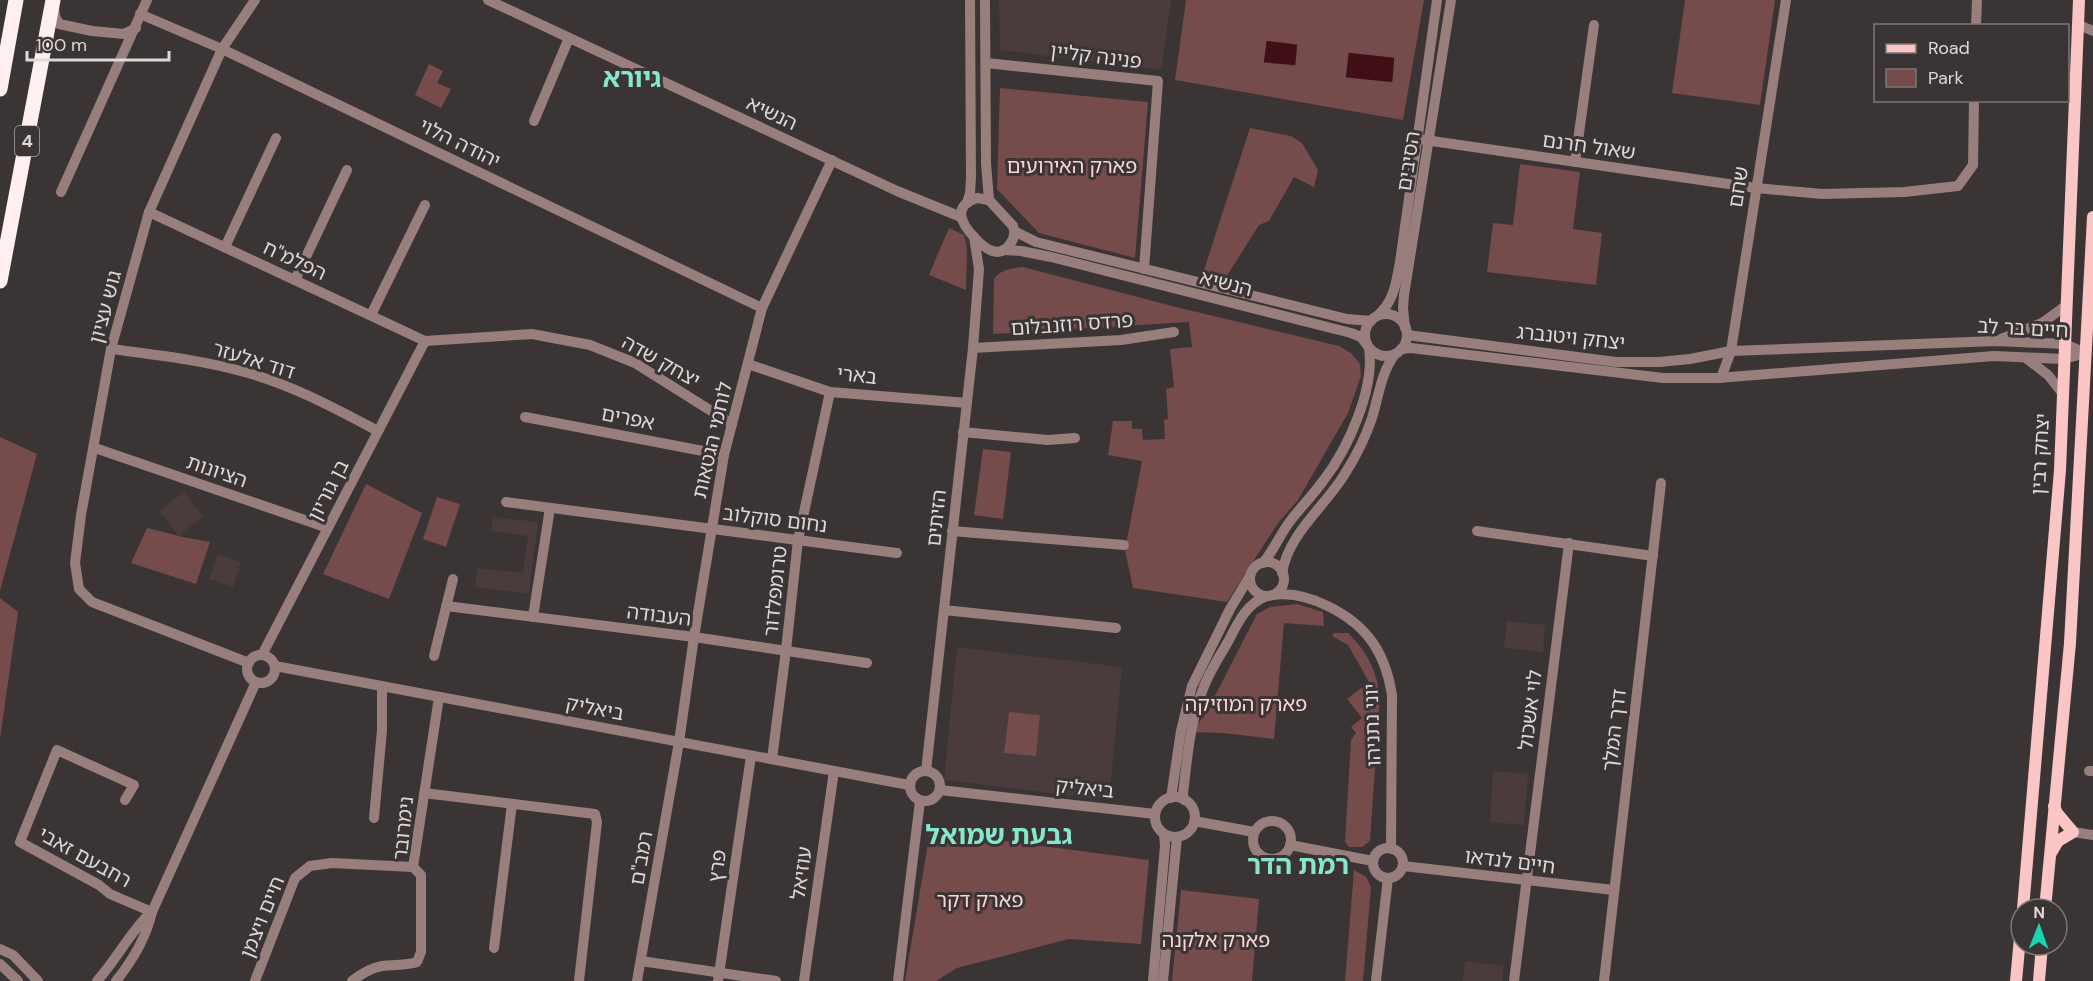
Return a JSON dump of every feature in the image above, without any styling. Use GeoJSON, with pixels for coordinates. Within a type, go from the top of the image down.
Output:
{"type":"FeatureCollection","features":[{"type":"Feature","properties":{"kind":"highway"},"geometry":{"type":"LineString","coordinates":[[0,89],[16,0]]}},
{"type":"Feature","properties":{"kind":"highway","name":"4"},"geometry":{"type":"LineString","coordinates":[[0,281],[53,0]]}},
{"type":"Feature","properties":{"kind":"main road","name":"יצחק רבין"},"geometry":{"type":"LineString","coordinates":[[2024,897],[2060,470],[2079,0]]}},
{"type":"Feature","properties":{"kind":"main road","name":"יצחק רבין"},"geometry":{"type":"LineString","coordinates":[[2046,897],[2070,643],[2093,217]]}},
{"type":"Feature","properties":{"kind":"main road"},"geometry":{"type":"LineString","coordinates":[[2049,857],[2058,841],[2073,832],[2054,806]]}},
{"type":"Feature","properties":{"kind":"main road"},"geometry":{"type":"LineString","coordinates":[[2016,981],[2018,957]]}},
{"type":"Feature","properties":{"kind":"main road"},"geometry":{"type":"LineString","coordinates":[[2039,981],[2041,957]]}},
{"type":"Feature","properties":{"kind":"street"},"geometry":{"type":"LineString","coordinates":[[53,0],[55,16],[59,24],[98,32],[124,34],[153,19]]}},
{"type":"Feature","properties":{"kind":"street"},"geometry":{"type":"LineString","coordinates":[[61,192],[147,0]]}},
{"type":"Feature","properties":{"kind":"street","name":"גוש עציון"},"geometry":{"type":"LineString","coordinates":[[249,663],[92,602],[80,589],[75,563],[81,515],[95,448],[111,349],[149,212],[222,49],[255,0]]}},
{"type":"Feature","properties":{"kind":"street","name":"הנשיא"},"geometry":{"type":"LineString","coordinates":[[488,0],[897,191],[961,217]]}},
{"type":"Feature","properties":{"kind":"street"},"geometry":{"type":"LineString","coordinates":[[967,203],[977,198],[989,200],[1010,221],[1014,231],[1012,243],[1003,250],[990,251],[964,226],[961,217],[970,194],[971,178],[970,0]]}},
{"type":"Feature","properties":{"kind":"street"},"geometry":{"type":"LineString","coordinates":[[985,0],[986,163],[989,200]]}},
{"type":"Feature","properties":{"kind":"street","name":"הסיבים"},"geometry":{"type":"LineString","coordinates":[[1374,319],[1385,309],[1394,292],[1437,0]]}},
{"type":"Feature","properties":{"kind":"street","name":"הסיבים"},"geometry":{"type":"LineString","coordinates":[[1406,331],[1404,295],[1451,0]]}},
{"type":"Feature","properties":{"kind":"street","name":"שחם"},"geometry":{"type":"LineString","coordinates":[[1720,378],[1731,351],[1786,0]]}},
{"type":"Feature","properties":{"kind":"street"},"geometry":{"type":"LineString","coordinates":[[1976,24],[1977,0]]}},
{"type":"Feature","properties":{"kind":"street","name":"יהודה הלוי"},"geometry":{"type":"LineString","coordinates":[[141,14],[222,49],[762,308]]}},
{"type":"Feature","properties":{"kind":"street"},"geometry":{"type":"LineString","coordinates":[[2079,25],[2093,20]]}},
{"type":"Feature","properties":{"kind":"street"},"geometry":{"type":"LineString","coordinates":[[1575,162],[1594,25]]}},
{"type":"Feature","properties":{"kind":"street"},"geometry":{"type":"LineString","coordinates":[[2079,25],[2093,31]]}},
{"type":"Feature","properties":{"kind":"street"},"geometry":{"type":"LineString","coordinates":[[534,121],[569,38]]}},
{"type":"Feature","properties":{"kind":"street","name":"פנינה קליין"},"geometry":{"type":"LineString","coordinates":[[986,63],[1158,81],[1144,269]]}},
{"type":"Feature","properties":{"kind":"street","name":"שאול חרנם"},"geometry":{"type":"LineString","coordinates":[[1418,139],[1756,188],[1822,194],[1904,192],[1958,186],[1973,165],[1974,102]]}},
{"type":"Feature","properties":{"kind":"street"},"geometry":{"type":"LineString","coordinates":[[225,247],[276,138]]}},
{"type":"Feature","properties":{"kind":"street","name":"לוחמי הגטאות"},"geometry":{"type":"LineString","coordinates":[[679,742],[724,455],[762,308],[832,160]]}},
{"type":"Feature","properties":{"kind":"street"},"geometry":{"type":"LineString","coordinates":[[295,280],[347,170]]}},
{"type":"Feature","properties":{"kind":"street"},"geometry":{"type":"LineString","coordinates":[[370,315],[425,205]]}},
{"type":"Feature","properties":{"kind":"street","name":"הפלמ\"ח"},"geometry":{"type":"LineString","coordinates":[[149,212],[425,341]]}},
{"type":"Feature","properties":{"kind":"street","name":"הנשיא"},"geometry":{"type":"LineString","coordinates":[[1014,231],[1036,242],[1347,319],[1374,319]]}},
{"type":"Feature","properties":{"kind":"street","name":"הזיתים"},"geometry":{"type":"LineString","coordinates":[[974,237],[979,269]]}},
{"type":"Feature","properties":{"kind":"street","name":"הנשיא"},"geometry":{"type":"LineString","coordinates":[[1003,250],[1051,257],[1351,333],[1361,337],[1368,346]]}},
{"type":"Feature","properties":{"kind":"street","name":"הזיתים"},"geometry":{"type":"LineString","coordinates":[[926,771],[973,348],[979,269],[981,260],[990,251]]}},
{"type":"Feature","properties":{"kind":"street"},"geometry":{"type":"LineString","coordinates":[[1996,341],[2042,323],[2067,305]]}},
{"type":"Feature","properties":{"kind":"street"},"geometry":{"type":"LineString","coordinates":[[1171,798],[1181,730],[1192,686],[1230,609],[1253,569],[1263,563],[1291,520],[1324,480],[1346,444],[1359,414],[1371,367],[1365,332],[1374,319],[1390,315],[1397,317],[1406,331],[1406,340],[1386,368],[1372,419],[1347,472],[1294,541],[1286,556],[1281,589],[1270,596],[1258,599],[1246,611],[1203,689],[1191,732],[1183,794],[1184,800],[1193,809],[1194,821],[1188,832],[1177,837],[1164,834],[1156,825],[1155,814],[1161,803],[1171,798],[1184,800]]}},
{"type":"Feature","properties":{"kind":"street","name":"יצחק ויטנברג"},"geometry":{"type":"LineString","coordinates":[[1406,331],[1616,362],[1659,362],[1731,351]]}},
{"type":"Feature","properties":{"kind":"street","name":"פרדס רוזנבלום"},"geometry":{"type":"LineString","coordinates":[[973,348],[1117,340],[1174,332]]}},
{"type":"Feature","properties":{"kind":"street","name":"יצחק שדה"},"geometry":{"type":"LineString","coordinates":[[425,341],[532,334],[590,345],[635,363],[732,424]]}},
{"type":"Feature","properties":{"kind":"street","name":"בן גוריון"},"geometry":{"type":"LineString","coordinates":[[262,655],[425,341]]}},
{"type":"Feature","properties":{"kind":"street","name":"חיים בר לב"},"geometry":{"type":"LineString","coordinates":[[1731,351],[1996,341],[2065,344],[2086,353]]}},
{"type":"Feature","properties":{"kind":"street"},"geometry":{"type":"LineString","coordinates":[[1368,346],[1378,354],[1390,355],[1398,351]]}},
{"type":"Feature","properties":{"kind":"street","name":"חיים בר לב"},"geometry":{"type":"LineString","coordinates":[[1398,351],[1411,348],[1663,378],[1720,378],[1983,357],[2064,359],[2086,353]]}},
{"type":"Feature","properties":{"kind":"street","name":"דוד אלעזר"},"geometry":{"type":"LineString","coordinates":[[111,349],[189,359],[249,374],[319,400],[378,431]]}},
{"type":"Feature","properties":{"kind":"street"},"geometry":{"type":"LineString","coordinates":[[2024,358],[2048,375],[2063,394]]}},
{"type":"Feature","properties":{"kind":"street","name":"בארי"},"geometry":{"type":"LineString","coordinates":[[748,364],[830,392],[967,403]]}},
{"type":"Feature","properties":{"kind":"street","name":"טרומפלדור"},"geometry":{"type":"LineString","coordinates":[[772,759],[798,540],[830,392]]}},
{"type":"Feature","properties":{"kind":"street","name":"אפרים"},"geometry":{"type":"LineString","coordinates":[[525,417],[724,455]]}},
{"type":"Feature","properties":{"kind":"street"},"geometry":{"type":"LineString","coordinates":[[963,432],[1045,440],[1075,438]]}},
{"type":"Feature","properties":{"kind":"street","name":"הציונות"},"geometry":{"type":"LineString","coordinates":[[95,448],[328,528]]}},
{"type":"Feature","properties":{"kind":"street","name":"דרך המלך"},"geometry":{"type":"LineString","coordinates":[[1605,981],[1661,483]]}},
{"type":"Feature","properties":{"kind":"street","name":"נחום סוקלוב"},"geometry":{"type":"LineString","coordinates":[[506,502],[897,553]]}},
{"type":"Feature","properties":{"kind":"street"},"geometry":{"type":"LineString","coordinates":[[532,617],[550,508]]}},
{"type":"Feature","properties":{"kind":"street"},"geometry":{"type":"LineString","coordinates":[[952,531],[1124,545]]}},
{"type":"Feature","properties":{"kind":"street"},"geometry":{"type":"LineString","coordinates":[[1477,531],[1653,556]]}},
{"type":"Feature","properties":{"kind":"street","name":"לוי אשכול"},"geometry":{"type":"LineString","coordinates":[[1514,981],[1569,543]]}},
{"type":"Feature","properties":{"kind":"street"},"geometry":{"type":"LineString","coordinates":[[1263,563],[1272,563],[1283,576]]}},
{"type":"Feature","properties":{"kind":"street"},"geometry":{"type":"LineString","coordinates":[[1250,576],[1254,591],[1262,596],[1270,596]]}},
{"type":"Feature","properties":{"kind":"street","name":"יוני נתניהו"},"geometry":{"type":"LineString","coordinates":[[1283,576],[1295,589],[1311,599]]}},
{"type":"Feature","properties":{"kind":"street"},"geometry":{"type":"LineString","coordinates":[[434,656],[453,579]]}},
{"type":"Feature","properties":{"kind":"street","name":"יוני נתניהו"},"geometry":{"type":"LineString","coordinates":[[1270,596],[1287,594],[1320,602],[1364,632],[1380,655],[1388,673],[1392,695],[1391,849]]}},
{"type":"Feature","properties":{"kind":"street","name":"העבודה"},"geometry":{"type":"LineString","coordinates":[[446,606],[694,637],[867,663]]}},
{"type":"Feature","properties":{"kind":"street"},"geometry":{"type":"LineString","coordinates":[[944,610],[1116,628]]}},
{"type":"Feature","properties":{"kind":"street"},"geometry":{"type":"LineString","coordinates":[[262,655],[269,658],[275,666],[275,673],[269,681],[261,683],[256,682],[248,672],[252,658],[262,655]]}},
{"type":"Feature","properties":{"kind":"street","name":"ביאליק"},"geometry":{"type":"LineString","coordinates":[[275,666],[909,785]]}},
{"type":"Feature","properties":{"kind":"street"},"geometry":{"type":"LineString","coordinates":[[116,981],[135,957],[148,928],[152,912],[256,682]]}},
{"type":"Feature","properties":{"kind":"street"},"geometry":{"type":"LineString","coordinates":[[374,818],[382,730],[382,686]]}},
{"type":"Feature","properties":{"kind":"street","name":"נימרובר"},"geometry":{"type":"LineString","coordinates":[[352,981],[364,972],[381,966],[406,966],[417,962],[421,952],[421,875],[413,867],[439,697]]}},
{"type":"Feature","properties":{"kind":"street","name":"רמב\"ם"},"geometry":{"type":"LineString","coordinates":[[638,981],[679,742]]}},
{"type":"Feature","properties":{"kind":"street","name":"רחבעם זאבי"},"geometry":{"type":"LineString","coordinates":[[125,800],[134,785],[57,750],[20,842],[99,885],[110,894],[152,912]]}},
{"type":"Feature","properties":{"kind":"street","name":"פרץ"},"geometry":{"type":"LineString","coordinates":[[719,977],[752,756]]}},
{"type":"Feature","properties":{"kind":"street","name":"עוזיאל"},"geometry":{"type":"LineString","coordinates":[[804,981],[834,771]]}},
{"type":"Feature","properties":{"kind":"street"},"geometry":{"type":"LineString","coordinates":[[926,771],[931,772],[939,780],[940,790],[930,801],[920,801],[912,795],[909,785],[913,776],[926,771]]}},
{"type":"Feature","properties":{"kind":"street","name":"ביאליק"},"geometry":{"type":"LineString","coordinates":[[940,790],[1155,814]]}},
{"type":"Feature","properties":{"kind":"street"},"geometry":{"type":"LineString","coordinates":[[424,793],[595,814],[597,822],[579,981]]}},
{"type":"Feature","properties":{"kind":"street"},"geometry":{"type":"LineString","coordinates":[[897,981],[920,801]]}},
{"type":"Feature","properties":{"kind":"street"},"geometry":{"type":"LineString","coordinates":[[494,948],[512,804]]}},
{"type":"Feature","properties":{"kind":"street"},"geometry":{"type":"LineString","coordinates":[[1194,821],[1254,832]]}},
{"type":"Feature","properties":{"kind":"street"},"geometry":{"type":"LineString","coordinates":[[1280,822],[1285,825],[1291,835],[1290,845],[1288,850],[1279,857],[1267,858],[1257,851],[1254,845],[1254,832],[1262,823],[1280,822]]}},
{"type":"Feature","properties":{"kind":"street"},"geometry":{"type":"LineString","coordinates":[[2073,832],[2093,834]]}},
{"type":"Feature","properties":{"kind":"street"},"geometry":{"type":"LineString","coordinates":[[1153,981],[1165,846],[1164,834]]}},
{"type":"Feature","properties":{"kind":"street"},"geometry":{"type":"LineString","coordinates":[[1163,981],[1177,837]]}},
{"type":"Feature","properties":{"kind":"street"},"geometry":{"type":"LineString","coordinates":[[1290,845],[1373,861]]}},
{"type":"Feature","properties":{"kind":"street"},"geometry":{"type":"LineString","coordinates":[[1391,849],[1401,856],[1402,866],[1397,875],[1388,878],[1375,871],[1373,861],[1381,850],[1391,849]]}},
{"type":"Feature","properties":{"kind":"street","name":"חיים ויצמן"},"geometry":{"type":"LineString","coordinates":[[255,981],[295,878],[310,866],[332,863],[413,867]]}},
{"type":"Feature","properties":{"kind":"street","name":"חיים לנדאו"},"geometry":{"type":"LineString","coordinates":[[1402,866],[1527,882],[1614,890]]}},
{"type":"Feature","properties":{"kind":"street"},"geometry":{"type":"LineString","coordinates":[[1376,981],[1388,878]]}},
{"type":"Feature","properties":{"kind":"street"},"geometry":{"type":"LineString","coordinates":[[97,981],[112,965],[139,923],[152,912]]}},
{"type":"Feature","properties":{"kind":"street"},"geometry":{"type":"LineString","coordinates":[[0,949],[12,956],[38,981]]}},
{"type":"Feature","properties":{"kind":"street"},"geometry":{"type":"LineString","coordinates":[[641,961],[719,977],[776,981]]}},
{"type":"Feature","properties":{"kind":"street"},"geometry":{"type":"LineString","coordinates":[[2,966],[10,981]]}},
{"type":"Feature","properties":{"kind":"street"},"geometry":{"type":"LineString","coordinates":[[2,966],[18,981]]}},
{"type":"Feature","properties":{"kind":"shaded area"},"geometry":{"type":"Polygon","coordinates":[[[999,0],[1171,0],[1161,70],[1000,50],[999,0]]]}},
{"type":"Feature","properties":{"kind":"shaded area"},"geometry":{"type":"Polygon","coordinates":[[[1266,40],[1298,44],[1296,66],[1263,63],[1266,40]]]}},
{"type":"Feature","properties":{"kind":"shaded area"},"geometry":{"type":"Polygon","coordinates":[[[1348,52],[1395,57],[1393,83],[1345,78],[1348,52]]]}},
{"type":"Feature","properties":{"kind":"shaded area"},"geometry":{"type":"Polygon","coordinates":[[[184,492],[203,516],[179,536],[159,511],[184,492]]]}},
{"type":"Feature","properties":{"kind":"shaded area"},"geometry":{"type":"Polygon","coordinates":[[[493,517],[538,522],[529,594],[475,587],[477,568],[523,573],[528,536],[491,531],[493,517]]]}},
{"type":"Feature","properties":{"kind":"shaded area"},"geometry":{"type":"Polygon","coordinates":[[[218,554],[241,562],[233,587],[209,579],[218,554]]]}},
{"type":"Feature","properties":{"kind":"shaded area"},"geometry":{"type":"Polygon","coordinates":[[[1507,621],[1545,625],[1543,652],[1504,648],[1507,621]]]}},
{"type":"Feature","properties":{"kind":"shaded area"},"geometry":{"type":"Polygon","coordinates":[[[957,647],[1122,667],[1109,800],[944,780],[957,647]]]}},
{"type":"Feature","properties":{"kind":"shaded area"},"geometry":{"type":"Polygon","coordinates":[[[1493,771],[1528,774],[1524,825],[1490,822],[1493,771]]]}},
{"type":"Feature","properties":{"kind":"shaded area"},"geometry":{"type":"Polygon","coordinates":[[[1465,961],[1504,966],[1502,981],[1463,981],[1465,961]]]}},
{"type":"Feature","properties":{"kind":"green space"},"geometry":{"type":"Polygon","coordinates":[[[1186,0],[1424,0],[1403,120],[1175,80],[1186,0]]]}},
{"type":"Feature","properties":{"kind":"green space"},"geometry":{"type":"Polygon","coordinates":[[[1685,0],[1775,0],[1760,105],[1672,93],[1685,0]]]}},
{"type":"Feature","properties":{"kind":"green space"},"geometry":{"type":"Polygon","coordinates":[[[429,64],[443,71],[437,83],[451,89],[441,108],[415,95],[429,64]]]}},
{"type":"Feature","properties":{"kind":"green space","name":"פארק האירועים"},"geometry":{"type":"Polygon","coordinates":[[[1000,88],[1148,102],[1135,258],[1039,233],[997,189],[1000,88]]]}},
{"type":"Feature","properties":{"kind":"green space"},"geometry":{"type":"Polygon","coordinates":[[[1250,128],[1291,136],[1302,143],[1318,170],[1314,187],[1294,177],[1269,221],[1259,225],[1225,279],[1203,273],[1250,128]]]}},
{"type":"Feature","properties":{"kind":"green space"},"geometry":{"type":"Polygon","coordinates":[[[1520,164],[1580,172],[1573,229],[1602,233],[1596,285],[1487,272],[1493,223],[1513,225],[1520,164]]]}},
{"type":"Feature","properties":{"kind":"green space"},"geometry":{"type":"Polygon","coordinates":[[[949,228],[964,235],[967,248],[966,290],[929,275],[949,228]]]}},
{"type":"Feature","properties":{"kind":"green space"},"geometry":{"type":"Polygon","coordinates":[[[1023,267],[1339,346],[1351,353],[1360,364],[1361,376],[1348,413],[1298,500],[1278,523],[1227,602],[1133,588],[1125,550],[1142,461],[1108,455],[1113,421],[1132,421],[1132,429],[1142,429],[1143,440],[1165,439],[1164,420],[1168,419],[1166,389],[1174,387],[1170,349],[1192,347],[1189,322],[993,334],[994,279],[1003,272],[1023,267]]]}},
{"type":"Feature","properties":{"kind":"green space"},"geometry":{"type":"Polygon","coordinates":[[[0,437],[37,454],[0,591],[0,437]]]}},
{"type":"Feature","properties":{"kind":"green space"},"geometry":{"type":"Polygon","coordinates":[[[983,449],[1011,452],[1003,519],[974,515],[983,449]]]}},
{"type":"Feature","properties":{"kind":"green space"},"geometry":{"type":"Polygon","coordinates":[[[366,484],[422,513],[389,599],[323,574],[366,484]]]}},
{"type":"Feature","properties":{"kind":"green space"},"geometry":{"type":"Polygon","coordinates":[[[437,497],[460,504],[446,547],[423,539],[437,497]]]}},
{"type":"Feature","properties":{"kind":"green space"},"geometry":{"type":"Polygon","coordinates":[[[147,528],[210,542],[196,584],[131,563],[147,528]]]}},
{"type":"Feature","properties":{"kind":"green space"},"geometry":{"type":"Polygon","coordinates":[[[0,598],[18,612],[0,739],[0,598]]]}},
{"type":"Feature","properties":{"kind":"green space","name":"פארק המוזיקה"},"geometry":{"type":"Polygon","coordinates":[[[1297,604],[1323,612],[1324,626],[1284,623],[1274,739],[1191,732],[1205,715],[1257,614],[1270,607],[1297,604]]]}},
{"type":"Feature","properties":{"kind":"green space"},"geometry":{"type":"Polygon","coordinates":[[[1334,633],[1348,633],[1360,647],[1373,669],[1380,696],[1370,841],[1362,847],[1349,847],[1345,842],[1351,740],[1356,733],[1351,727],[1362,718],[1347,699],[1369,682],[1348,645],[1332,636],[1334,633]]]}},
{"type":"Feature","properties":{"kind":"green space"},"geometry":{"type":"Polygon","coordinates":[[[1009,712],[1040,715],[1036,756],[1004,753],[1009,712]]]}},
{"type":"Feature","properties":{"kind":"green space","name":"פארק דקר"},"geometry":{"type":"Polygon","coordinates":[[[930,831],[1149,860],[1141,944],[1069,939],[957,968],[936,981],[905,981],[930,831]]]}},
{"type":"Feature","properties":{"kind":"green space"},"geometry":{"type":"Polygon","coordinates":[[[1354,870],[1366,877],[1371,887],[1363,981],[1345,981],[1354,870]]]}},
{"type":"Feature","properties":{"kind":"green space","name":"פארק אלקנה"},"geometry":{"type":"Polygon","coordinates":[[[1181,890],[1259,899],[1252,981],[1172,981],[1181,890]]]}},
{"type":"Feature","properties":{"kind":"district","name":"גיורא"},"geometry":{"type":"Point","coordinates":[632,78]}},
{"type":"Feature","properties":{"kind":"district","name":"גבעת שמואל"},"geometry":{"type":"Point","coordinates":[999,835]}},
{"type":"Feature","properties":{"kind":"district","name":"רמת הדר"},"geometry":{"type":"Point","coordinates":[1298,865]}}]}
